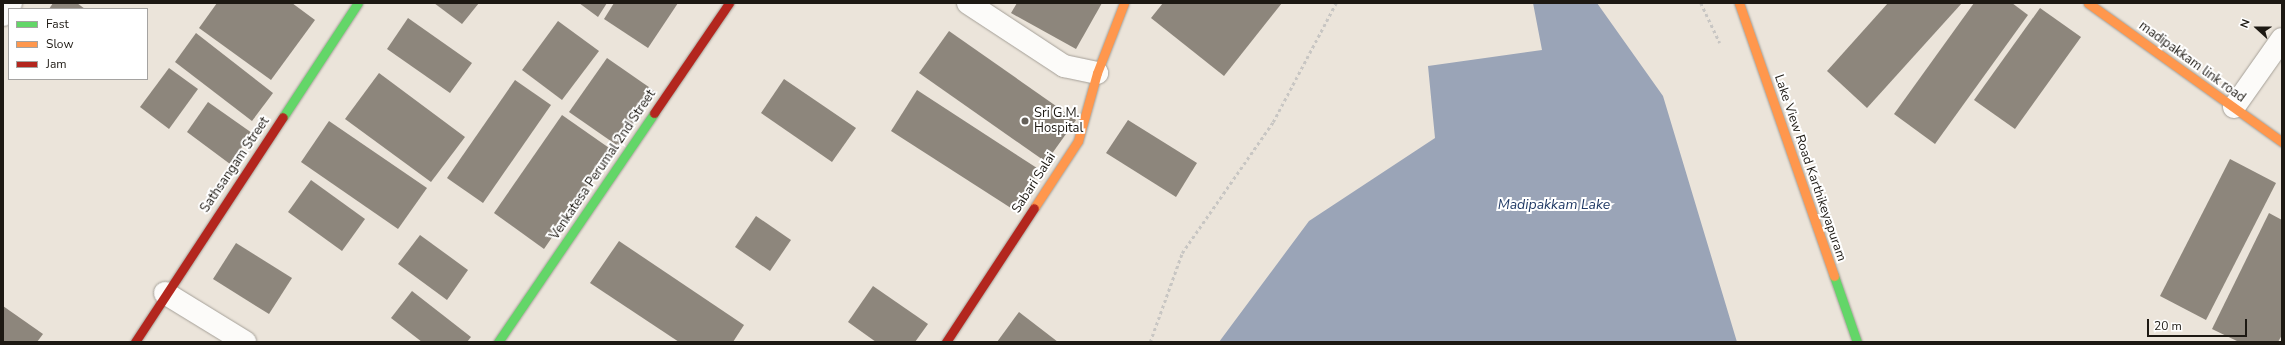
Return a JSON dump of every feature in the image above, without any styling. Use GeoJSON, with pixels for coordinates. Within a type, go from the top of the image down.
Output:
{"type":"FeatureCollection","features":[{"type":"Feature","properties":{"kind":"street"},"geometry":{"type":"LineString","coordinates":[[3,15],[11,3]]}},
{"type":"Feature","properties":{"kind":"street","name":"Sathsangam Street"},"geometry":{"type":"LineString","coordinates":[[135,342],[165,293],[358,3]]}},
{"type":"Feature","properties":{"kind":"street","name":"Venkatesa Perumal 2nd Street"},"geometry":{"type":"LineString","coordinates":[[498,342],[729,3]]}},
{"type":"Feature","properties":{"kind":"street"},"geometry":{"type":"LineString","coordinates":[[968,3],[1064,66],[1097,73]]}},
{"type":"Feature","properties":{"kind":"street","name":"Sabari Salai"},"geometry":{"type":"LineString","coordinates":[[946,342],[1078,141],[1097,73],[1124,3]]}},
{"type":"Feature","properties":{"kind":"street","name":"Lake View Road Karthikeyapuram"},"geometry":{"type":"LineString","coordinates":[[1739,3],[1857,342]]}},
{"type":"Feature","properties":{"kind":"street","name":"madipakkam link road"},"geometry":{"type":"LineString","coordinates":[[2088,3],[2282,142]]}},
{"type":"Feature","properties":{"kind":"street"},"geometry":{"type":"LineString","coordinates":[[2234,108],[2282,39]]}},
{"type":"Feature","properties":{"kind":"street"},"geometry":{"type":"LineString","coordinates":[[165,293],[245,342]]}},
{"type":"Feature","properties":{"kind":"path"},"geometry":{"type":"LineString","coordinates":[[1150,342],[1182,253],[1273,122],[1336,3]]}},
{"type":"Feature","properties":{"kind":"water","name":"Madipakkam Lake"},"geometry":{"type":"Polygon","coordinates":[[[1533,3],[1597,3],[1663,96],[1737,342],[1219,342],[1309,221],[1435,138],[1428,66],[1542,50],[1533,3]]]}},
{"type":"Feature","properties":{"kind":"building"},"geometry":{"type":"Polygon","coordinates":[[[53,3],[77,3],[84,8],[50,8],[53,3]]]}},
{"type":"Feature","properties":{"kind":"building"},"geometry":{"type":"Polygon","coordinates":[[[217,3],[292,3],[315,20],[271,80],[199,28],[217,3]]]}},
{"type":"Feature","properties":{"kind":"building"},"geometry":{"type":"Polygon","coordinates":[[[434,3],[479,3],[462,24],[434,3]]]}},
{"type":"Feature","properties":{"kind":"building"},"geometry":{"type":"Polygon","coordinates":[[[579,3],[607,3],[598,17],[579,3]]]}},
{"type":"Feature","properties":{"kind":"building"},"geometry":{"type":"Polygon","coordinates":[[[614,3],[678,3],[648,48],[604,19],[614,3]]]}},
{"type":"Feature","properties":{"kind":"building"},"geometry":{"type":"Polygon","coordinates":[[[1017,3],[1102,3],[1076,49],[1011,13],[1017,3]]]}},
{"type":"Feature","properties":{"kind":"building"},"geometry":{"type":"Polygon","coordinates":[[[1163,3],[1282,3],[1224,76],[1151,18],[1163,3]]]}},
{"type":"Feature","properties":{"kind":"building"},"geometry":{"type":"Polygon","coordinates":[[[1888,3],[1962,3],[1867,108],[1827,71],[1888,3]]]}},
{"type":"Feature","properties":{"kind":"building"},"geometry":{"type":"Polygon","coordinates":[[[1974,3],[2012,3],[2028,15],[1935,144],[1894,114],[1974,3]]]}},
{"type":"Feature","properties":{"kind":"building"},"geometry":{"type":"Polygon","coordinates":[[[2040,8],[2081,37],[2015,129],[1974,100],[2040,8]]]}},
{"type":"Feature","properties":{"kind":"building"},"geometry":{"type":"Polygon","coordinates":[[[408,18],[472,63],[450,93],[387,49],[408,18]]]}},
{"type":"Feature","properties":{"kind":"building"},"geometry":{"type":"Polygon","coordinates":[[[558,21],[599,51],[562,100],[522,70],[558,21]]]}},
{"type":"Feature","properties":{"kind":"building"},"geometry":{"type":"Polygon","coordinates":[[[949,31],[1076,120],[1046,162],[919,73],[949,31]]]}},
{"type":"Feature","properties":{"kind":"building"},"geometry":{"type":"Polygon","coordinates":[[[196,33],[273,93],[252,121],[175,62],[196,33]]]}},
{"type":"Feature","properties":{"kind":"building"},"geometry":{"type":"Polygon","coordinates":[[[607,58],[656,92],[618,146],[569,112],[607,58]]]}},
{"type":"Feature","properties":{"kind":"building"},"geometry":{"type":"Polygon","coordinates":[[[169,68],[198,89],[169,129],[140,107],[169,68]]]}},
{"type":"Feature","properties":{"kind":"building"},"geometry":{"type":"Polygon","coordinates":[[[379,73],[465,137],[431,182],[345,119],[379,73]]]}},
{"type":"Feature","properties":{"kind":"building"},"geometry":{"type":"Polygon","coordinates":[[[784,79],[856,128],[832,162],[761,113],[784,79]]]}},
{"type":"Feature","properties":{"kind":"building"},"geometry":{"type":"Polygon","coordinates":[[[515,80],[551,105],[483,203],[447,178],[515,80]]]}},
{"type":"Feature","properties":{"kind":"building"},"geometry":{"type":"Polygon","coordinates":[[[917,90],[1040,170],[1014,210],[891,131],[917,90]]]}},
{"type":"Feature","properties":{"kind":"building"},"geometry":{"type":"Polygon","coordinates":[[[208,102],[252,133],[230,164],[187,132],[208,102]]]}},
{"type":"Feature","properties":{"kind":"building"},"geometry":{"type":"Polygon","coordinates":[[[562,115],[612,150],[544,249],[494,213],[562,115]]]}},
{"type":"Feature","properties":{"kind":"building"},"geometry":{"type":"Polygon","coordinates":[[[1128,120],[1197,163],[1176,197],[1106,153],[1128,120]]]}},
{"type":"Feature","properties":{"kind":"building"},"geometry":{"type":"Polygon","coordinates":[[[329,121],[427,188],[398,229],[301,162],[329,121]]]}},
{"type":"Feature","properties":{"kind":"building"},"geometry":{"type":"Polygon","coordinates":[[[2230,159],[2276,183],[2206,320],[2160,296],[2230,159]]]}},
{"type":"Feature","properties":{"kind":"building"},"geometry":{"type":"Polygon","coordinates":[[[311,180],[365,219],[342,251],[288,212],[311,180]]]}},
{"type":"Feature","properties":{"kind":"building"},"geometry":{"type":"Polygon","coordinates":[[[2269,213],[2282,220],[2282,335],[2278,342],[2239,342],[2212,329],[2269,213]]]}},
{"type":"Feature","properties":{"kind":"building"},"geometry":{"type":"Polygon","coordinates":[[[756,216],[791,240],[770,271],[735,247],[756,216]]]}},
{"type":"Feature","properties":{"kind":"building"},"geometry":{"type":"Polygon","coordinates":[[[420,235],[468,270],[447,300],[398,264],[420,235]]]}},
{"type":"Feature","properties":{"kind":"building"},"geometry":{"type":"Polygon","coordinates":[[[619,241],[744,325],[733,342],[679,342],[590,283],[619,241]]]}},
{"type":"Feature","properties":{"kind":"building"},"geometry":{"type":"Polygon","coordinates":[[[236,243],[292,278],[269,314],[213,279],[236,243]]]}},
{"type":"Feature","properties":{"kind":"building"},"geometry":{"type":"Polygon","coordinates":[[[873,286],[928,324],[915,342],[876,342],[848,322],[873,286]]]}},
{"type":"Feature","properties":{"kind":"building"},"geometry":{"type":"Polygon","coordinates":[[[412,291],[471,337],[467,342],[422,342],[391,318],[412,291]]]}},
{"type":"Feature","properties":{"kind":"building"},"geometry":{"type":"Polygon","coordinates":[[[3,306],[43,334],[37,342],[3,342],[3,306]]]}},
{"type":"Feature","properties":{"kind":"building"},"geometry":{"type":"Polygon","coordinates":[[[1019,312],[1058,342],[997,342],[1019,312]]]}},
{"type":"Feature","properties":{"kind":"traffic: fast"},"geometry":{"type":"LineString","coordinates":[[283,117],[358,3]]}},
{"type":"Feature","properties":{"kind":"traffic: fast"},"geometry":{"type":"LineString","coordinates":[[498,342],[654,113]]}},
{"type":"Feature","properties":{"kind":"traffic: fast"},"geometry":{"type":"LineString","coordinates":[[1834,276],[1857,342]]}},
{"type":"Feature","properties":{"kind":"traffic: slow"},"geometry":{"type":"LineString","coordinates":[[1034,208],[1078,141],[1097,73],[1124,3]]}},
{"type":"Feature","properties":{"kind":"traffic: slow"},"geometry":{"type":"LineString","coordinates":[[1739,3],[1834,276]]}},
{"type":"Feature","properties":{"kind":"traffic: slow"},"geometry":{"type":"LineString","coordinates":[[2088,3],[2282,142]]}},
{"type":"Feature","properties":{"kind":"traffic: jam"},"geometry":{"type":"LineString","coordinates":[[654,113],[729,3]]}},
{"type":"Feature","properties":{"kind":"traffic: jam"},"geometry":{"type":"LineString","coordinates":[[135,342],[283,117]]}},
{"type":"Feature","properties":{"kind":"traffic: jam"},"geometry":{"type":"LineString","coordinates":[[946,342],[1034,208]]}},
{"type":"Feature","properties":{"kind":"place","name":"Sri G.M. Hospital"},"geometry":{"type":"Point","coordinates":[1025,121]}}]}
